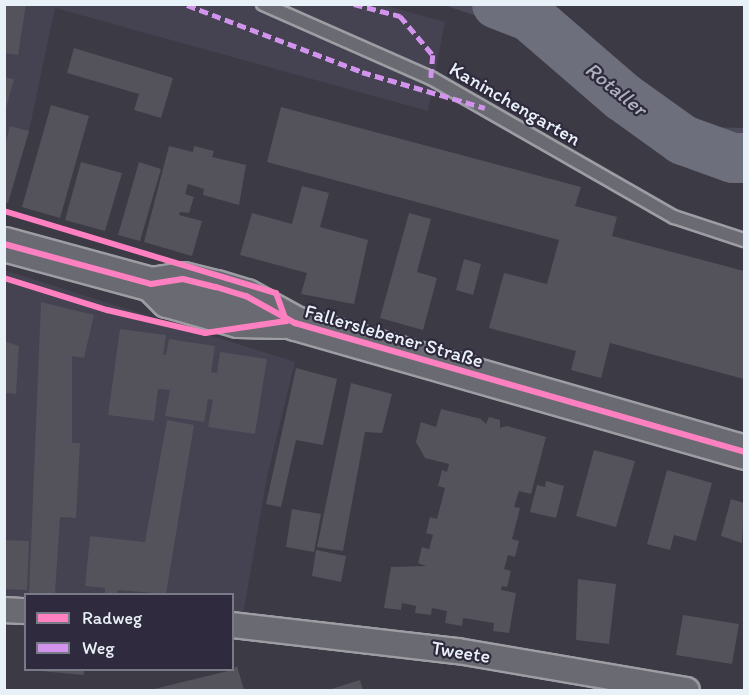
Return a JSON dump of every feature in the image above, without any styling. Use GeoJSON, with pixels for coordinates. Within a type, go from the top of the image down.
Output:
{"type":"FeatureCollection","features":[{"type":"Feature","properties":{"kind":"street","name":"Fallerslebener Straße"},"geometry":{"type":"LineString","coordinates":[[4,244],[151,285],[183,279],[216,287],[246,296],[286,321],[744,452]]}},
{"type":"Feature","properties":{"kind":"street"},"geometry":{"type":"LineString","coordinates":[[4,610],[24,611]]}},
{"type":"Feature","properties":{"kind":"street","name":"Tweete"},"geometry":{"type":"LineString","coordinates":[[234,625],[458,651],[687,690]]}},
{"type":"Feature","properties":{"kind":"lane","name":"Kaninchengarten"},"geometry":{"type":"LineString","coordinates":[[262,4],[431,78],[674,217],[744,240]]}},
{"type":"Feature","properties":{"kind":"shaded area"},"geometry":{"type":"Polygon","coordinates":[[[380,4],[445,22],[428,111],[55,8],[29,131],[5,208],[5,5],[380,4]]]}},
{"type":"Feature","properties":{"kind":"shaded area"},"geometry":{"type":"Polygon","coordinates":[[[444,5],[532,5],[562,18],[667,107],[710,127],[744,128],[744,182],[660,151],[510,27],[444,5]]]}},
{"type":"Feature","properties":{"kind":"shaded area"},"geometry":{"type":"Polygon","coordinates":[[[4,270],[295,362],[267,477],[243,615],[234,615],[234,593],[24,593],[24,602],[5,600],[4,270]]]}},
{"type":"Feature","properties":{"kind":"building"},"geometry":{"type":"Polygon","coordinates":[[[4,4],[26,4],[18,55],[4,53],[4,4]]]}},
{"type":"Feature","properties":{"kind":"building"},"geometry":{"type":"Polygon","coordinates":[[[74,48],[173,78],[161,118],[134,110],[139,94],[67,73],[74,48]]]}},
{"type":"Feature","properties":{"kind":"building"},"geometry":{"type":"Polygon","coordinates":[[[4,77],[14,79],[5,112],[4,112],[4,77]]]}},
{"type":"Feature","properties":{"kind":"building"},"geometry":{"type":"Polygon","coordinates":[[[51,105],[89,116],[60,218],[22,207],[51,105]]]}},
{"type":"Feature","properties":{"kind":"building"},"geometry":{"type":"Polygon","coordinates":[[[281,107],[581,187],[575,206],[617,217],[612,236],[744,271],[744,379],[610,343],[601,378],[571,370],[576,351],[489,328],[504,273],[547,284],[559,240],[267,162],[281,107]]]}},
{"type":"Feature","properties":{"kind":"building"},"geometry":{"type":"Polygon","coordinates":[[[10,126],[29,131],[8,203],[4,202],[4,148],[10,126]]]}},
{"type":"Feature","properties":{"kind":"building"},"geometry":{"type":"Polygon","coordinates":[[[169,146],[193,152],[194,146],[214,151],[212,157],[246,165],[239,205],[203,195],[204,189],[188,184],[185,194],[194,197],[189,213],[180,212],[179,215],[202,221],[192,256],[144,242],[169,146]]]}},
{"type":"Feature","properties":{"kind":"building"},"geometry":{"type":"Polygon","coordinates":[[[81,162],[122,173],[105,231],[65,220],[81,162]]]}},
{"type":"Feature","properties":{"kind":"building"},"geometry":{"type":"Polygon","coordinates":[[[139,162],[161,169],[140,241],[118,235],[139,162]]]}},
{"type":"Feature","properties":{"kind":"building"},"geometry":{"type":"Polygon","coordinates":[[[302,186],[329,193],[320,227],[368,240],[354,304],[301,294],[307,273],[240,255],[252,213],[292,224],[302,186]]]}},
{"type":"Feature","properties":{"kind":"building"},"geometry":{"type":"Polygon","coordinates":[[[409,213],[431,219],[417,272],[437,278],[423,330],[380,318],[409,213]]]}},
{"type":"Feature","properties":{"kind":"building"},"geometry":{"type":"Polygon","coordinates":[[[464,259],[481,264],[473,295],[456,290],[464,259]]]}},
{"type":"Feature","properties":{"kind":"building"},"geometry":{"type":"Polygon","coordinates":[[[41,302],[94,315],[84,358],[72,356],[72,443],[80,443],[76,518],[60,517],[55,593],[29,593],[41,302]]]}},
{"type":"Feature","properties":{"kind":"building"},"geometry":{"type":"Polygon","coordinates":[[[120,329],[166,335],[163,355],[166,355],[169,339],[215,346],[211,372],[217,373],[220,352],[267,359],[255,434],[208,427],[213,400],[208,399],[204,422],[165,416],[170,390],[158,389],[154,421],[108,415],[120,329]]]}},
{"type":"Feature","properties":{"kind":"building"},"geometry":{"type":"Polygon","coordinates":[[[4,341],[19,346],[16,394],[4,393],[4,341]]]}},
{"type":"Feature","properties":{"kind":"building"},"geometry":{"type":"Polygon","coordinates":[[[296,368],[337,379],[323,445],[296,440],[281,507],[266,504],[296,368]]]}},
{"type":"Feature","properties":{"kind":"building"},"geometry":{"type":"Polygon","coordinates":[[[351,383],[392,394],[382,433],[365,432],[343,551],[317,547],[351,383]]]}},
{"type":"Feature","properties":{"kind":"building"},"geometry":{"type":"Polygon","coordinates":[[[441,409],[481,419],[486,424],[489,417],[500,420],[500,428],[507,426],[546,437],[531,494],[519,491],[514,507],[520,508],[512,539],[519,541],[515,557],[508,555],[504,569],[511,571],[507,587],[502,586],[501,590],[516,593],[509,633],[493,631],[494,623],[463,618],[462,626],[445,623],[447,611],[432,608],[431,615],[415,613],[416,606],[402,603],[401,610],[384,608],[391,567],[426,566],[418,563],[422,547],[429,549],[433,535],[426,533],[430,517],[437,519],[445,488],[438,486],[442,470],[447,472],[449,464],[425,458],[416,442],[421,422],[436,427],[441,409]]]}},
{"type":"Feature","properties":{"kind":"building"},"geometry":{"type":"Polygon","coordinates":[[[167,420],[194,425],[166,593],[118,590],[117,593],[105,593],[105,588],[85,586],[90,536],[145,542],[167,420]]]}},
{"type":"Feature","properties":{"kind":"building"},"geometry":{"type":"Polygon","coordinates":[[[594,450],[635,461],[616,527],[576,516],[594,450]]]}},
{"type":"Feature","properties":{"kind":"building"},"geometry":{"type":"Polygon","coordinates":[[[667,470],[712,483],[696,541],[674,535],[670,550],[647,544],[667,470]]]}},
{"type":"Feature","properties":{"kind":"building"},"geometry":{"type":"Polygon","coordinates":[[[546,481],[564,486],[556,518],[530,512],[537,485],[545,487],[546,481]]]}},
{"type":"Feature","properties":{"kind":"building"},"geometry":{"type":"Polygon","coordinates":[[[731,499],[744,503],[742,543],[721,536],[731,499]]]}},
{"type":"Feature","properties":{"kind":"building"},"geometry":{"type":"Polygon","coordinates":[[[292,509],[321,514],[314,552],[286,547],[292,509]]]}},
{"type":"Feature","properties":{"kind":"building"},"geometry":{"type":"Polygon","coordinates":[[[4,540],[29,541],[27,590],[4,589],[4,540]]]}},
{"type":"Feature","properties":{"kind":"building"},"geometry":{"type":"Polygon","coordinates":[[[316,550],[346,556],[341,582],[312,576],[316,550]]]}},
{"type":"Feature","properties":{"kind":"building"},"geometry":{"type":"Polygon","coordinates":[[[578,579],[616,584],[609,644],[576,640],[578,579]]]}},
{"type":"Feature","properties":{"kind":"building"},"geometry":{"type":"Polygon","coordinates":[[[683,615],[739,624],[732,664],[676,655],[683,615]]]}},
{"type":"Feature","properties":{"kind":"building"},"geometry":{"type":"Polygon","coordinates":[[[237,666],[244,690],[150,690],[234,671],[237,666]]]}},
{"type":"Feature","properties":{"kind":"building"},"geometry":{"type":"Polygon","coordinates":[[[40,671],[84,671],[84,675],[40,671]]]}},
{"type":"Feature","properties":{"kind":"building"},"geometry":{"type":"Polygon","coordinates":[[[360,680],[363,690],[328,690],[360,680]]]}},
{"type":"Feature","properties":{"kind":"waterway","name":"Rotaller"},"geometry":{"type":"LineString","coordinates":[[497,4],[529,16],[623,97],[683,140],[733,158],[744,158]]}},
{"type":"Feature","properties":{"kind":"marked path"},"geometry":{"type":"LineString","coordinates":[[354,4],[400,16],[433,55],[431,78]]}},
{"type":"Feature","properties":{"kind":"marked path"},"geometry":{"type":"LineString","coordinates":[[187,5],[362,72],[485,108]]}},
{"type":"Feature","properties":{"kind":"cycle path"},"geometry":{"type":"LineString","coordinates":[[4,211],[276,293],[286,321]]}},
{"type":"Feature","properties":{"kind":"cycle path"},"geometry":{"type":"LineString","coordinates":[[4,244],[151,284],[183,279],[216,287],[246,296],[295,323],[744,452]]}},
{"type":"Feature","properties":{"kind":"cycle path"},"geometry":{"type":"LineString","coordinates":[[4,278],[107,310],[205,333],[286,321]]}}]}
